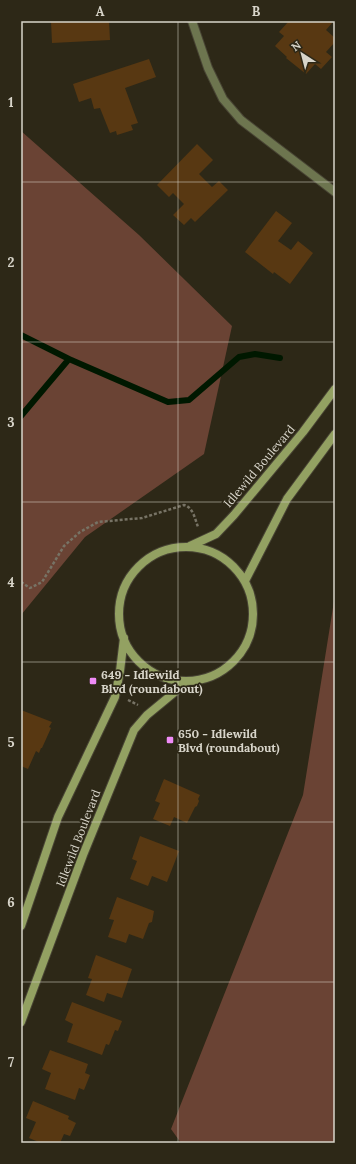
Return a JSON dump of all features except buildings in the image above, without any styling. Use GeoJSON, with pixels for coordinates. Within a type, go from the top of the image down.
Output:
{"type":"FeatureCollection","features":[{"type":"Feature","properties":{"kind":"street"},"geometry":{"type":"LineString","coordinates":[[192,21],[208,68],[223,100],[241,120],[335,192]]}},
{"type":"Feature","properties":{"kind":"street","name":"Idlewild Boulevard"},"geometry":{"type":"LineString","coordinates":[[190,546],[216,534],[229,520],[303,432],[335,389]]}},
{"type":"Feature","properties":{"kind":"street"},"geometry":{"type":"LineString","coordinates":[[245,581],[287,498],[335,434]]}},
{"type":"Feature","properties":{"kind":"street"},"geometry":{"type":"LineString","coordinates":[[190,546],[212,551],[232,563],[245,581],[253,600],[254,620],[249,640],[238,657],[223,671],[204,679],[187,682],[166,678],[149,670],[134,658],[124,638],[119,620],[121,596],[130,576],[146,559],[167,549],[190,546]]}},
{"type":"Feature","properties":{"kind":"street","name":"Idlewild Boulevard"},"geometry":{"type":"LineString","coordinates":[[21,926],[58,817],[116,696],[124,638]]}},
{"type":"Feature","properties":{"kind":"street","name":"Idlewild Boulevard"},"geometry":{"type":"LineString","coordinates":[[21,1022],[83,855],[134,730],[147,715],[187,682]]}},
{"type":"Feature","properties":{"kind":"path"},"geometry":{"type":"LineString","coordinates":[[21,582],[30,588],[42,582],[64,546],[80,532],[98,522],[142,518],[184,505],[188,506],[191,510],[198,528]]}},
{"type":"Feature","properties":{"kind":"path"},"geometry":{"type":"LineString","coordinates":[[125,698],[143,708]]}},
{"type":"Feature","properties":{"kind":"shaded area"},"geometry":{"type":"Polygon","coordinates":[[[21,131],[139,235],[232,326],[204,454],[85,537],[21,615],[21,131]]]}},
{"type":"Feature","properties":{"kind":"shaded area"},"geometry":{"type":"Polygon","coordinates":[[[335,595],[335,1143],[181,1143],[171,1129],[303,795],[335,595]]]}},
{"type":"Feature","properties":{"kind":"waterway"},"geometry":{"type":"LineString","coordinates":[[21,335],[69,359]]}},
{"type":"Feature","properties":{"kind":"waterway"},"geometry":{"type":"LineString","coordinates":[[21,416],[69,359],[168,402],[189,400],[239,357],[255,354],[280,358]]}},
{"type":"Feature","properties":{"kind":"place","name":"649 - Idlewild Blvd (roundabout)"},"geometry":{"type":"Point","coordinates":[93,681]}},
{"type":"Feature","properties":{"kind":"place","name":"650 - Idlewild Blvd (roundabout)"},"geometry":{"type":"Point","coordinates":[170,740]}}]}
